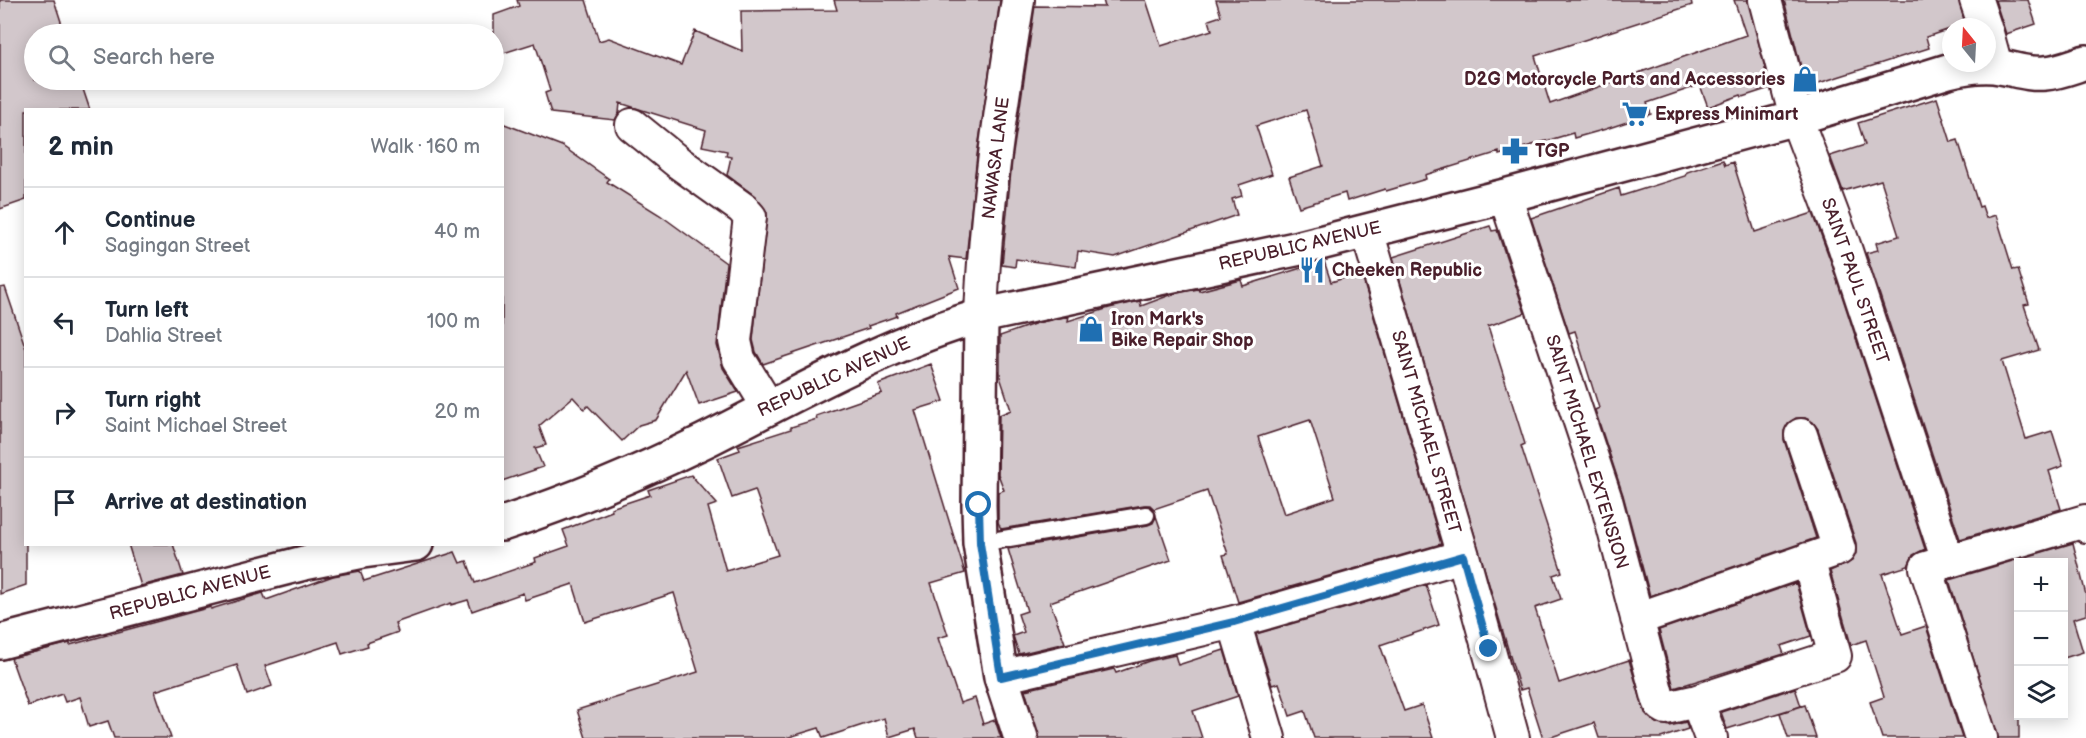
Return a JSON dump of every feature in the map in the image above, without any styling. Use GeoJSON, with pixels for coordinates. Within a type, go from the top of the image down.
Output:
{"type":"FeatureCollection","features":[{"type":"Feature","properties":{"kind":"main road","name":"REPUBLIC AVENUE"},"geometry":{"type":"LineString","coordinates":[[1996,66],[2029,73],[2045,73],[2057,72],[2086,62]]}},
{"type":"Feature","properties":{"kind":"main road","name":"REPUBLIC AVENUE"},"geometry":{"type":"LineString","coordinates":[[504,523],[542,511],[619,479],[701,442],[835,374],[946,326],[981,316],[1288,250],[1505,196],[1796,118],[1945,72]]}},
{"type":"Feature","properties":{"kind":"main road"},"geometry":{"type":"LineString","coordinates":[[981,316],[980,543],[1001,677],[1021,738]]}},
{"type":"Feature","properties":{"kind":"main road","name":"REPUBLIC AVENUE"},"geometry":{"type":"LineString","coordinates":[[0,642],[320,551],[399,546]]}},
{"type":"Feature","properties":{"kind":"street","name":"NAWASA LANE"},"geometry":{"type":"LineString","coordinates":[[981,316],[982,279],[997,131],[1018,0]]}},
{"type":"Feature","properties":{"kind":"street","name":"SAINT PAUL STREET"},"geometry":{"type":"LineString","coordinates":[[1765,0],[1796,118],[1844,244],[1948,561]]}},
{"type":"Feature","properties":{"kind":"street"},"geometry":{"type":"LineString","coordinates":[[1976,0],[1982,18]]}},
{"type":"Feature","properties":{"kind":"street"},"geometry":{"type":"LineString","coordinates":[[632,125],[679,163],[742,208],[750,217],[735,341],[739,359],[769,408]]}},
{"type":"Feature","properties":{"kind":"street","name":"SAINT MICHAEL EXTENSION"},"geometry":{"type":"LineString","coordinates":[[1505,196],[1606,500],[1658,698],[1661,705],[1666,708],[1698,702]]}},
{"type":"Feature","properties":{"kind":"street","name":"SAINT MICHAEL STREET"},"geometry":{"type":"LineString","coordinates":[[1367,231],[1463,556],[1513,738]]}},
{"type":"Feature","properties":{"kind":"street"},"geometry":{"type":"LineString","coordinates":[[1637,619],[1839,549],[1801,435]]}},
{"type":"Feature","properties":{"kind":"street"},"geometry":{"type":"LineString","coordinates":[[1981,738],[1926,568],[2085,521],[2086,526]]}},
{"type":"Feature","properties":{"kind":"street"},"geometry":{"type":"LineString","coordinates":[[1001,677],[1234,622],[1463,556]]}},
{"type":"Feature","properties":{"kind":"street"},"geometry":{"type":"LineString","coordinates":[[1711,738],[1698,702],[1835,656],[1808,559]]}},
{"type":"Feature","properties":{"kind":"street"},"geometry":{"type":"LineString","coordinates":[[1234,622],[1269,738]]}},
{"type":"Feature","properties":{"kind":"lane"},"geometry":{"type":"LineString","coordinates":[[980,543],[1146,515]]}},
{"type":"Feature","properties":{"kind":"building"},"geometry":{"type":"Polygon","coordinates":[[[0,0],[54,0],[62,24],[24,24],[24,90],[83,90],[89,108],[24,108],[24,201],[0,209],[0,0]]]}},
{"type":"Feature","properties":{"kind":"building"},"geometry":{"type":"Polygon","coordinates":[[[517,0],[586,0],[599,41],[609,38],[681,65],[695,31],[742,51],[741,11],[837,10],[834,0],[1000,0],[977,155],[966,259],[949,257],[959,288],[896,313],[897,316],[868,326],[869,328],[763,364],[756,352],[753,340],[767,212],[755,196],[727,175],[731,157],[726,156],[727,151],[702,146],[706,130],[620,103],[619,113],[615,120],[551,113],[545,93],[550,91],[535,43],[504,53],[504,24],[494,24],[494,15],[519,6],[517,0]]]}},
{"type":"Feature","properties":{"kind":"building"},"geometry":{"type":"Polygon","coordinates":[[[1103,0],[1146,0],[1161,46],[1212,30],[1209,20],[1221,16],[1216,0],[1691,0],[1692,5],[1535,56],[1550,104],[1746,35],[1734,0],[1748,0],[1770,88],[1742,97],[1741,95],[1708,107],[1700,85],[1647,103],[1651,114],[1606,129],[1574,138],[1573,133],[1499,155],[1499,152],[1425,175],[1426,179],[1347,201],[1345,193],[1299,207],[1289,177],[1323,166],[1306,110],[1256,126],[1272,174],[1239,185],[1242,196],[1232,199],[1237,215],[1115,257],[1078,251],[1076,267],[1016,259],[1015,267],[1002,265],[1012,160],[1035,6],[1105,7],[1103,0]]]}},
{"type":"Feature","properties":{"kind":"building"},"geometry":{"type":"Polygon","coordinates":[[[1784,0],[1959,0],[1964,18],[1942,18],[1942,32],[1926,37],[1929,48],[1806,87],[1784,0]]]}},
{"type":"Feature","properties":{"kind":"building"},"geometry":{"type":"Polygon","coordinates":[[[1995,0],[2028,0],[2036,24],[2006,34],[1995,0]]]}},
{"type":"Feature","properties":{"kind":"building"},"geometry":{"type":"Polygon","coordinates":[[[1937,98],[1951,142],[1958,140],[1979,207],[1982,206],[1986,218],[1996,215],[2013,270],[2018,269],[2029,304],[2024,305],[2039,350],[2002,361],[2026,439],[2052,431],[2063,466],[2049,471],[2061,509],[1960,539],[1866,253],[1878,250],[1876,243],[1899,236],[1881,180],[1843,191],[1830,156],[1865,145],[1858,123],[1937,98]]]}},
{"type":"Feature","properties":{"kind":"building"},"geometry":{"type":"Polygon","coordinates":[[[504,124],[562,146],[609,179],[607,182],[660,215],[726,263],[717,345],[723,368],[738,392],[699,405],[686,370],[656,420],[639,425],[622,441],[588,406],[584,409],[573,397],[539,426],[546,445],[535,448],[543,467],[504,480],[504,124]]]}},
{"type":"Feature","properties":{"kind":"building"},"geometry":{"type":"Polygon","coordinates":[[[1723,160],[1725,165],[1733,162],[1755,232],[1813,213],[1925,549],[1913,555],[1908,566],[1882,574],[1902,634],[1926,626],[1962,738],[1882,738],[1870,702],[1884,697],[1866,640],[1851,645],[1830,571],[1852,561],[1856,553],[1856,543],[1818,429],[1813,422],[1805,418],[1796,418],[1788,423],[1784,431],[1784,440],[1816,538],[1650,596],[1623,495],[1595,410],[1599,408],[1575,331],[1569,333],[1531,218],[1619,188],[1621,196],[1685,176],[1687,172],[1723,160]]]}},
{"type":"Feature","properties":{"kind":"building"},"geometry":{"type":"Polygon","coordinates":[[[1490,226],[1492,231],[1497,230],[1525,313],[1488,326],[1525,444],[1521,446],[1562,572],[1553,575],[1561,599],[1535,608],[1559,683],[1629,660],[1645,713],[1657,723],[1670,726],[1686,722],[1688,729],[1661,738],[1599,738],[1594,723],[1543,738],[1527,688],[1520,690],[1393,257],[1490,226]]]}},
{"type":"Feature","properties":{"kind":"building"},"geometry":{"type":"Polygon","coordinates":[[[1324,261],[1331,282],[1361,273],[1441,544],[1238,602],[1223,555],[1228,554],[1207,491],[1154,509],[1150,505],[1144,505],[1001,529],[998,522],[998,492],[1004,490],[998,474],[999,415],[1011,410],[1000,377],[1000,336],[1037,323],[1069,316],[1068,321],[1140,301],[1141,306],[1173,294],[1198,289],[1199,291],[1241,280],[1243,286],[1324,261]],[[1310,420],[1258,437],[1284,514],[1335,497],[1310,420]]]}},
{"type":"Feature","properties":{"kind":"building"},"geometry":{"type":"Polygon","coordinates":[[[5,287],[24,343],[26,585],[0,594],[0,288],[5,287]]]}},
{"type":"Feature","properties":{"kind":"building"},"geometry":{"type":"Polygon","coordinates":[[[931,364],[944,401],[915,410],[965,573],[931,583],[948,635],[938,638],[960,703],[975,698],[983,724],[995,720],[1001,738],[918,738],[915,729],[889,737],[884,718],[823,738],[819,728],[786,738],[586,738],[577,710],[698,672],[674,593],[585,622],[573,584],[525,600],[523,593],[472,611],[468,600],[451,605],[451,603],[395,623],[398,632],[367,643],[368,646],[342,654],[338,642],[265,666],[272,686],[247,695],[237,665],[155,691],[171,738],[114,738],[108,721],[89,727],[80,697],[65,702],[62,694],[28,706],[11,658],[70,643],[70,645],[211,607],[211,609],[263,593],[266,600],[333,576],[360,571],[364,581],[455,552],[460,563],[467,561],[475,583],[536,562],[535,558],[569,546],[563,530],[612,511],[611,508],[650,495],[648,490],[691,475],[717,504],[708,507],[726,571],[778,555],[755,490],[732,498],[718,458],[740,450],[738,446],[791,429],[791,427],[817,419],[816,416],[882,393],[878,384],[931,364]]]}},
{"type":"Feature","properties":{"kind":"building"},"geometry":{"type":"Polygon","coordinates":[[[1156,516],[1171,560],[1050,602],[1065,643],[1019,654],[1013,636],[1024,632],[1018,614],[1027,611],[1008,549],[1148,525],[1153,523],[1156,516]]]}},
{"type":"Feature","properties":{"kind":"building"},"geometry":{"type":"Polygon","coordinates":[[[2073,543],[2086,595],[2086,615],[2073,619],[2083,652],[2068,657],[2068,558],[2023,558],[2073,543]]]}},
{"type":"Feature","properties":{"kind":"building"},"geometry":{"type":"Polygon","coordinates":[[[129,546],[174,546],[183,575],[141,586],[129,546]]]}},
{"type":"Feature","properties":{"kind":"building"},"geometry":{"type":"Polygon","coordinates":[[[2014,561],[2014,720],[2019,720],[2019,738],[1998,738],[1949,580],[2014,561]]]}},
{"type":"Feature","properties":{"kind":"building"},"geometry":{"type":"Polygon","coordinates":[[[1796,583],[1811,636],[1781,646],[1784,654],[1674,688],[1659,630],[1796,583]]]}},
{"type":"Feature","properties":{"kind":"building"},"geometry":{"type":"Polygon","coordinates":[[[1426,585],[1439,625],[1380,645],[1404,711],[1422,705],[1433,738],[1314,738],[1305,711],[1290,716],[1279,683],[1272,685],[1256,634],[1426,585]]]}},
{"type":"Feature","properties":{"kind":"building"},"geometry":{"type":"Polygon","coordinates":[[[1224,650],[1238,696],[1193,711],[1202,738],[1039,738],[1025,690],[1114,669],[1116,673],[1149,661],[1175,655],[1178,665],[1224,650]]]}},
{"type":"Feature","properties":{"kind":"building"},"geometry":{"type":"Polygon","coordinates":[[[1795,688],[1801,706],[1727,729],[1721,712],[1795,688]]]}},
{"type":"Feature","properties":{"kind":"building"},"geometry":{"type":"Polygon","coordinates":[[[1805,705],[1816,738],[1788,738],[1780,713],[1805,705]]]}},
{"type":"Feature","properties":{"kind":"place","name":"D2G Motorcycle Parts and Accessories"},"geometry":{"type":"Point","coordinates":[1805,79]}},
{"type":"Feature","properties":{"kind":"place","name":"Express Minimart"},"geometry":{"type":"Point","coordinates":[1635,114]}},
{"type":"Feature","properties":{"kind":"place","name":"TGP"},"geometry":{"type":"Point","coordinates":[1515,151]}},
{"type":"Feature","properties":{"kind":"place","name":"Cheeken Republic"},"geometry":{"type":"Point","coordinates":[1312,270]}},
{"type":"Feature","properties":{"kind":"place","name":"Iron Mark's Bike Repair Shop"},"geometry":{"type":"Point","coordinates":[1091,329]}},
{"type":"Feature","properties":{"kind":"route"},"geometry":{"type":"LineString","coordinates":[[979,505],[980,543],[1001,677],[1234,622],[1463,556],[1489,649]]}}]}
